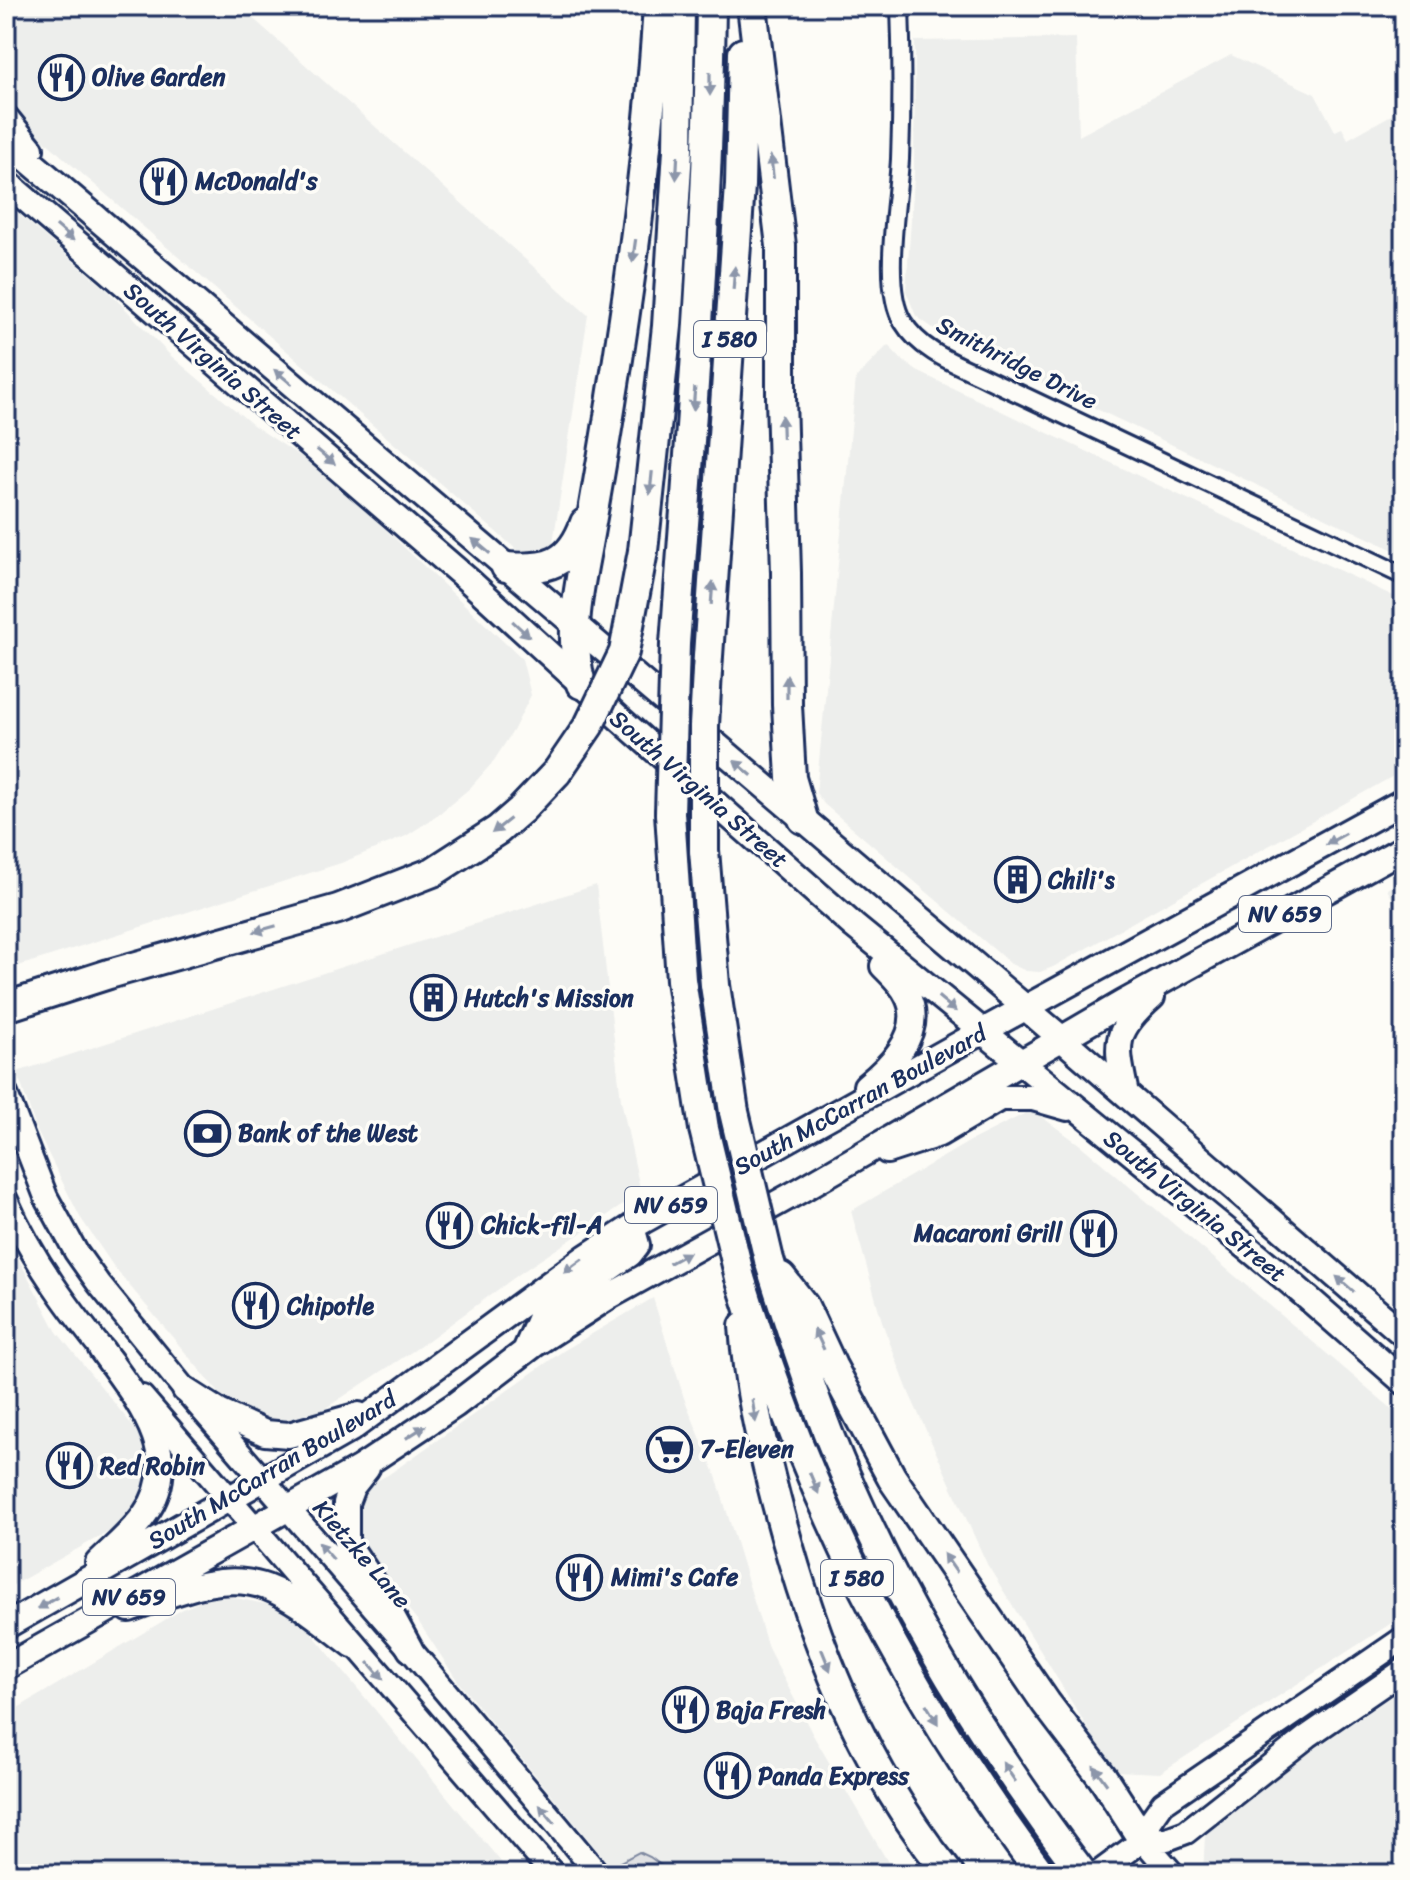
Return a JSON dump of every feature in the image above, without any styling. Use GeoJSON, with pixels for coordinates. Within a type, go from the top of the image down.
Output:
{"type":"FeatureCollection","features":[{"type":"Feature","properties":{"kind":"highway"},"geometry":{"type":"LineString","coordinates":[[581,684],[575,664],[573,624],[598,485],[645,172],[658,6]]}},
{"type":"Feature","properties":{"kind":"highway"},"geometry":{"type":"LineString","coordinates":[[6,1007],[338,909],[433,872],[498,830],[521,810],[557,772],[589,725],[624,652],[643,551],[667,326],[678,150],[680,6]]}},
{"type":"Feature","properties":{"kind":"highway","name":"I 580"},"geometry":{"type":"LineString","coordinates":[[711,6],[703,260],[675,644],[670,813],[681,980],[704,1129],[740,1278],[765,1356],[795,1437],[863,1590],[935,1719],[1033,1863]]}},
{"type":"Feature","properties":{"kind":"highway","name":"I 580"},"geometry":{"type":"LineString","coordinates":[[744,6],[740,185],[704,726],[704,850],[715,985],[734,1112],[769,1260],[829,1435],[877,1544],[914,1617],[956,1689],[1083,1874]]}},
{"type":"Feature","properties":{"kind":"highway"},"geometry":{"type":"LineString","coordinates":[[752,6],[781,246],[787,705],[791,778],[803,819]]}},
{"type":"Feature","properties":{"kind":"highway"},"geometry":{"type":"LineString","coordinates":[[506,567],[538,568],[564,558],[581,535],[598,485]]}},
{"type":"Feature","properties":{"kind":"highway"},"geometry":{"type":"LineString","coordinates":[[769,1260],[804,1306],[832,1366],[892,1478],[1046,1703],[1103,1778],[1143,1840]]}},
{"type":"Feature","properties":{"kind":"highway"},"geometry":{"type":"LineString","coordinates":[[740,1278],[746,1359],[756,1424],[798,1580],[823,1656],[884,1783],[949,1874]]}},
{"type":"Feature","properties":{"kind":"main road"},"geometry":{"type":"LineString","coordinates":[[6,118],[65,191]]}},
{"type":"Feature","properties":{"kind":"main road","name":"South Virginia Street"},"geometry":{"type":"LineString","coordinates":[[6,141],[1026,1008],[1404,1335]]}},
{"type":"Feature","properties":{"kind":"main road","name":"South Virginia Street"},"geometry":{"type":"LineString","coordinates":[[6,182],[467,579],[814,890],[981,1032],[1292,1284],[1404,1382]]}},
{"type":"Feature","properties":{"kind":"main road"},"geometry":{"type":"LineString","coordinates":[[293,429],[315,404]]}},
{"type":"Feature","properties":{"kind":"main road","name":"South McCarran Boulevard"},"geometry":{"type":"LineString","coordinates":[[6,1626],[315,1450],[381,1409],[553,1281],[632,1227],[1404,801]]}},
{"type":"Feature","properties":{"kind":"main road","name":"South McCarran Boulevard"},"geometry":{"type":"LineString","coordinates":[[6,1667],[378,1456],[446,1411],[525,1351],[610,1296],[1018,1062],[1404,848]]}},
{"type":"Feature","properties":{"kind":"main road"},"geometry":{"type":"LineString","coordinates":[[811,1128],[890,1064],[904,1047],[913,1016],[913,1008],[901,985],[814,890]]}},
{"type":"Feature","properties":{"kind":"main road"},"geometry":{"type":"LineString","coordinates":[[1126,1094],[1118,1045],[1122,1032],[1130,1018],[1183,970]]}},
{"type":"Feature","properties":{"kind":"main road","name":"Kietzke Lane"},"geometry":{"type":"LineString","coordinates":[[6,1094],[46,1197],[71,1243],[114,1304],[598,1874]]}},
{"type":"Feature","properties":{"kind":"main road"},"geometry":{"type":"LineString","coordinates":[[853,1159],[896,1149],[939,1134],[1000,1098],[1033,1098],[1079,1111]]}},
{"type":"Feature","properties":{"kind":"main road"},"geometry":{"type":"LineString","coordinates":[[6,1200],[36,1259],[140,1404],[161,1453],[162,1469],[157,1490],[146,1512],[133,1530],[76,1586]]}},
{"type":"Feature","properties":{"kind":"main road"},"geometry":{"type":"LineString","coordinates":[[525,1351],[540,1317],[630,1254],[637,1245],[632,1227]]}},
{"type":"Feature","properties":{"kind":"main road"},"geometry":{"type":"LineString","coordinates":[[101,1349],[553,1874]]}},
{"type":"Feature","properties":{"kind":"main road"},"geometry":{"type":"LineString","coordinates":[[185,1390],[221,1413],[265,1433],[289,1435],[381,1409]]}},
{"type":"Feature","properties":{"kind":"main road"},"geometry":{"type":"LineString","coordinates":[[378,1456],[352,1487],[346,1503],[346,1542],[375,1585],[410,1649]]}},
{"type":"Feature","properties":{"kind":"main road"},"geometry":{"type":"LineString","coordinates":[[49,1642],[126,1610],[203,1584],[248,1582],[285,1597],[353,1645]]}},
{"type":"Feature","properties":{"kind":"main road"},"geometry":{"type":"LineString","coordinates":[[1097,1874],[1143,1840],[1151,1820],[1163,1803],[1404,1638]]}},
{"type":"Feature","properties":{"kind":"main road"},"geometry":{"type":"LineString","coordinates":[[1143,1840],[1167,1839],[1186,1832],[1308,1736],[1404,1670]]}},
{"type":"Feature","properties":{"kind":"main road"},"geometry":{"type":"LineString","coordinates":[[1143,1840],[1173,1874]]}},
{"type":"Feature","properties":{"kind":"street","name":"Smithridge Drive"},"geometry":{"type":"LineString","coordinates":[[900,6],[900,158],[891,285],[900,319],[911,334],[936,353],[988,379],[1404,576]]}},
{"type":"Feature","properties":{"kind":"shaded area"},"geometry":{"type":"Polygon","coordinates":[[[6,6],[239,6],[588,315],[553,543],[545,552],[531,555],[517,550],[19,117],[6,94],[6,6]]]}},
{"type":"Feature","properties":{"kind":"shaded area"},"geometry":{"type":"Polygon","coordinates":[[[1076,38],[1079,136],[1231,55],[1315,94],[1335,131],[1342,128],[1348,139],[1404,108],[1404,555],[947,338],[916,316],[906,291],[914,178],[915,41],[1076,38]]]}},
{"type":"Feature","properties":{"kind":"shaded area"},"geometry":{"type":"Polygon","coordinates":[[[6,203],[107,290],[170,355],[253,425],[312,464],[349,495],[522,659],[531,695],[493,762],[470,788],[406,836],[341,863],[6,970],[6,203]]]}},
{"type":"Feature","properties":{"kind":"shaded area"},"geometry":{"type":"Polygon","coordinates":[[[888,345],[917,371],[1404,601],[1404,770],[1053,967],[1040,972],[1026,971],[1011,964],[824,804],[816,793],[856,378],[888,345]]]}},
{"type":"Feature","properties":{"kind":"shaded area"},"geometry":{"type":"Polygon","coordinates":[[[1404,879],[1404,922],[1387,889],[1404,879]]]}},
{"type":"Feature","properties":{"kind":"shaded area"},"geometry":{"type":"Polygon","coordinates":[[[596,885],[621,1100],[641,1193],[309,1419],[283,1427],[261,1423],[229,1405],[114,1267],[80,1217],[37,1131],[17,1072],[596,885]]]}},
{"type":"Feature","properties":{"kind":"shaded area"},"geometry":{"type":"Polygon","coordinates":[[[1032,1110],[1079,1144],[1404,1419],[1404,1615],[1160,1773],[1114,1771],[987,1564],[909,1393],[883,1325],[851,1211],[972,1140],[1032,1110]]]}},
{"type":"Feature","properties":{"kind":"shaded area"},"geometry":{"type":"Polygon","coordinates":[[[6,1235],[57,1332],[140,1435],[149,1454],[150,1480],[138,1508],[113,1529],[6,1589],[6,1235]]]}},
{"type":"Feature","properties":{"kind":"shaded area"},"geometry":{"type":"Polygon","coordinates":[[[653,1298],[684,1398],[716,1476],[768,1648],[813,1735],[895,1874],[617,1874],[459,1683],[353,1532],[355,1504],[366,1486],[388,1475],[563,1351],[653,1298]]]}},
{"type":"Feature","properties":{"kind":"shaded area"},"geometry":{"type":"Polygon","coordinates":[[[225,1596],[271,1605],[300,1619],[511,1874],[6,1874],[6,1715],[183,1609],[206,1599],[225,1596]]]}},
{"type":"Feature","properties":{"kind":"shaded area"},"geometry":{"type":"Polygon","coordinates":[[[1404,1688],[1404,1874],[1203,1874],[1205,1835],[1306,1755],[1404,1688]]]}},
{"type":"Feature","properties":{"kind":"shaded area"},"geometry":{"type":"Polygon","coordinates":[[[639,1852],[662,1866],[654,1874],[638,1874],[620,1862],[639,1852]]]}},
{"type":"Feature","properties":{"kind":"place","name":"Olive Garden"},"geometry":{"type":"Point","coordinates":[61,77]}},
{"type":"Feature","properties":{"kind":"place","name":"McDonald's"},"geometry":{"type":"Point","coordinates":[164,181]}},
{"type":"Feature","properties":{"kind":"place","name":"Chili's"},"geometry":{"type":"Point","coordinates":[1017,880]}},
{"type":"Feature","properties":{"kind":"place","name":"Hutch's Mission"},"geometry":{"type":"Point","coordinates":[433,998]}},
{"type":"Feature","properties":{"kind":"place","name":"Bank of the West"},"geometry":{"type":"Point","coordinates":[207,1133]}},
{"type":"Feature","properties":{"kind":"place","name":"Chick-fil-A"},"geometry":{"type":"Point","coordinates":[450,1225]}},
{"type":"Feature","properties":{"kind":"place","name":"Macaroni Grill"},"geometry":{"type":"Point","coordinates":[1093,1233]}},
{"type":"Feature","properties":{"kind":"place","name":"Chipotle"},"geometry":{"type":"Point","coordinates":[256,1306]}},
{"type":"Feature","properties":{"kind":"place","name":"7-Eleven"},"geometry":{"type":"Point","coordinates":[669,1449]}},
{"type":"Feature","properties":{"kind":"place","name":"Red Robin"},"geometry":{"type":"Point","coordinates":[69,1466]}},
{"type":"Feature","properties":{"kind":"place","name":"Mimi's Cafe"},"geometry":{"type":"Point","coordinates":[580,1577]}},
{"type":"Feature","properties":{"kind":"place","name":"Baja Fresh"},"geometry":{"type":"Point","coordinates":[685,1710]}},
{"type":"Feature","properties":{"kind":"place","name":"Panda Express"},"geometry":{"type":"Point","coordinates":[727,1776]}}]}
